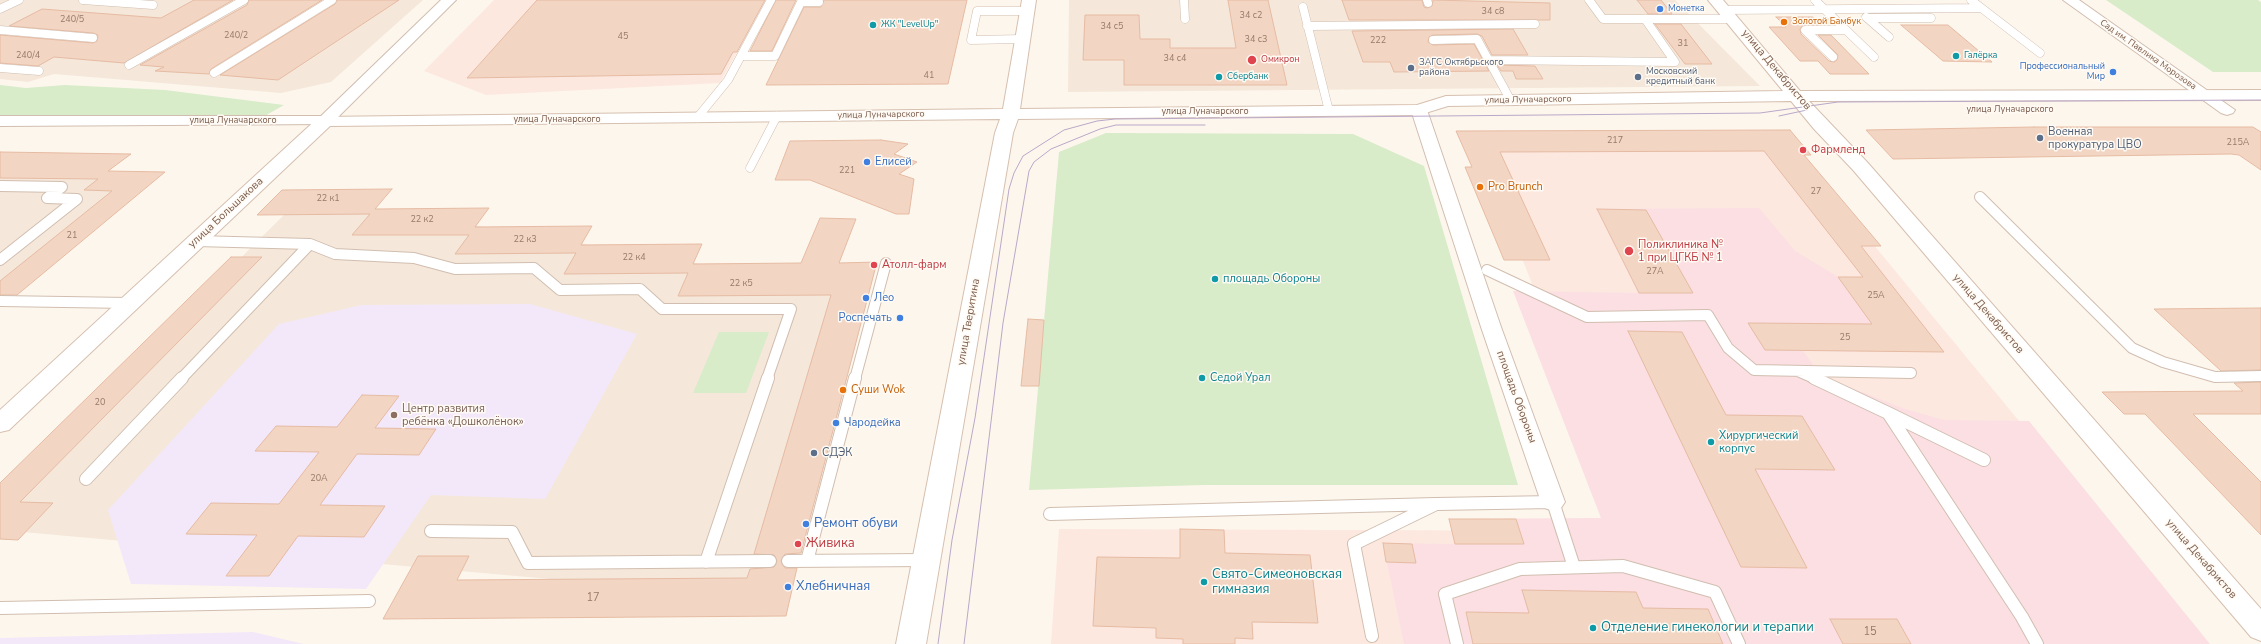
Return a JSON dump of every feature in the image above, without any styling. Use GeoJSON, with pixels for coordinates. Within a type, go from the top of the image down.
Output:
{"type":"FeatureCollection","features":[{"type":"Feature","properties":{"kind":"street","name":"улица Большакова"},"geometry":{"type":"LineString","coordinates":[[0,424],[325,121],[449,0]]}},
{"type":"Feature","properties":{"kind":"street","name":"Сад им. Павлика Морозова"},"geometry":{"type":"LineString","coordinates":[[2070,0],[2227,110]]}},
{"type":"Feature","properties":{"kind":"street","name":"улица Тверитина"},"geometry":{"type":"LineString","coordinates":[[912,644],[1004,134],[1010,114],[1028,6]]}},
{"type":"Feature","properties":{"kind":"street","name":"улица Декабристов"},"geometry":{"type":"LineString","coordinates":[[1724,9],[1820,124],[1860,166],[2261,629]]}},
{"type":"Feature","properties":{"kind":"street","name":"улица Луначарского"},"geometry":{"type":"LineString","coordinates":[[0,121],[325,121],[1419,110],[1446,102],[1761,96],[1801,100],[2261,95]]}},
{"type":"Feature","properties":{"kind":"street","name":"улица Луначарского"},"geometry":{"type":"LineString","coordinates":[[1801,100],[1846,111],[2261,110]]}},
{"type":"Feature","properties":{"kind":"street","name":"площадь Обороны"},"geometry":{"type":"LineString","coordinates":[[1419,110],[1491,326],[1553,502]]}},
{"type":"Feature","properties":{"kind":"lane"},"geometry":{"type":"LineString","coordinates":[[0,9],[19,0]]}},
{"type":"Feature","properties":{"kind":"lane"},"geometry":{"type":"LineString","coordinates":[[83,0],[153,5]]}},
{"type":"Feature","properties":{"kind":"lane"},"geometry":{"type":"LineString","coordinates":[[129,65],[244,0]]}},
{"type":"Feature","properties":{"kind":"lane"},"geometry":{"type":"LineString","coordinates":[[214,73],[332,0]]}},
{"type":"Feature","properties":{"kind":"lane"},"geometry":{"type":"LineString","coordinates":[[697,118],[728,80],[772,0]]}},
{"type":"Feature","properties":{"kind":"lane"},"geometry":{"type":"LineString","coordinates":[[1184,0],[1185,19]]}},
{"type":"Feature","properties":{"kind":"lane"},"geometry":{"type":"LineString","coordinates":[[1589,0],[1603,19],[1644,19],[1724,9],[1981,8]]}},
{"type":"Feature","properties":{"kind":"lane"},"geometry":{"type":"LineString","coordinates":[[1815,0],[1874,57]]}},
{"type":"Feature","properties":{"kind":"lane"},"geometry":{"type":"LineString","coordinates":[[1971,0],[2040,53]]}},
{"type":"Feature","properties":{"kind":"lane"},"geometry":{"type":"LineString","coordinates":[[741,56],[775,56],[801,2],[819,2]]}},
{"type":"Feature","properties":{"kind":"lane"},"geometry":{"type":"LineString","coordinates":[[1022,39],[971,40],[977,11],[1028,6]]}},
{"type":"Feature","properties":{"kind":"lane"},"geometry":{"type":"LineString","coordinates":[[1303,7],[1329,111]]}},
{"type":"Feature","properties":{"kind":"lane"},"geometry":{"type":"LineString","coordinates":[[1858,8],[1889,37]]}},
{"type":"Feature","properties":{"kind":"lane"},"geometry":{"type":"LineString","coordinates":[[1868,18],[1931,18]]}},
{"type":"Feature","properties":{"kind":"lane"},"geometry":{"type":"LineString","coordinates":[[1488,60],[1675,62],[1644,19]]}},
{"type":"Feature","properties":{"kind":"lane"},"geometry":{"type":"LineString","coordinates":[[1307,26],[1536,24]]}},
{"type":"Feature","properties":{"kind":"lane"},"geometry":{"type":"LineString","coordinates":[[0,30],[93,38]]}},
{"type":"Feature","properties":{"kind":"lane"},"geometry":{"type":"LineString","coordinates":[[1833,58],[1805,30],[1846,30]]}},
{"type":"Feature","properties":{"kind":"lane"},"geometry":{"type":"LineString","coordinates":[[1433,40],[1477,39],[1511,101]]}},
{"type":"Feature","properties":{"kind":"lane"},"geometry":{"type":"LineString","coordinates":[[0,68],[39,71]]}},
{"type":"Feature","properties":{"kind":"lane"},"geometry":{"type":"LineString","coordinates":[[750,168],[777,116]]}},
{"type":"Feature","properties":{"kind":"lane"},"geometry":{"type":"LineString","coordinates":[[0,186],[62,187],[47,198],[77,199],[0,260]]}},
{"type":"Feature","properties":{"kind":"lane"},"geometry":{"type":"LineString","coordinates":[[1980,197],[2132,348],[2163,362],[2216,377],[2261,376]]}},
{"type":"Feature","properties":{"kind":"lane"},"geometry":{"type":"LineString","coordinates":[[196,241],[310,244],[335,254],[414,258],[455,269],[534,268],[560,290],[640,289],[662,309],[791,309],[706,562]]}},
{"type":"Feature","properties":{"kind":"lane"},"geometry":{"type":"LineString","coordinates":[[86,479],[310,244]]}},
{"type":"Feature","properties":{"kind":"lane"},"geometry":{"type":"LineString","coordinates":[[807,561],[886,263]]}},
{"type":"Feature","properties":{"kind":"lane"},"geometry":{"type":"LineString","coordinates":[[1487,270],[1587,317],[1708,315],[1728,348],[1754,370],[1911,373]]}},
{"type":"Feature","properties":{"kind":"lane"},"geometry":{"type":"LineString","coordinates":[[0,300],[129,303]]}},
{"type":"Feature","properties":{"kind":"lane"},"geometry":{"type":"LineString","coordinates":[[1796,371],[1984,460]]}},
{"type":"Feature","properties":{"kind":"lane"},"geometry":{"type":"LineString","coordinates":[[1888,414],[2022,617],[2037,644]]}},
{"type":"Feature","properties":{"kind":"lane"},"geometry":{"type":"LineString","coordinates":[[1050,514],[1553,502],[1574,567]]}},
{"type":"Feature","properties":{"kind":"lane"},"geometry":{"type":"LineString","coordinates":[[1372,636],[1354,544],[1436,504]]}},
{"type":"Feature","properties":{"kind":"lane"},"geometry":{"type":"LineString","coordinates":[[432,531],[512,532],[528,563],[770,561]]}},
{"type":"Feature","properties":{"kind":"lane"},"geometry":{"type":"LineString","coordinates":[[788,561],[926,560]]}},
{"type":"Feature","properties":{"kind":"lane"},"geometry":{"type":"LineString","coordinates":[[1457,644],[1445,594],[1520,569],[1624,566],[1715,592],[1739,644]]}},
{"type":"Feature","properties":{"kind":"lane"},"geometry":{"type":"LineString","coordinates":[[0,608],[369,601]]}},
{"type":"Feature","properties":{"kind":"shaded area"},"geometry":{"type":"Polygon","coordinates":[[[0,0],[423,0],[331,82],[281,93],[54,74],[28,82],[0,79],[0,0]]]}},
{"type":"Feature","properties":{"kind":"shaded area"},"geometry":{"type":"Polygon","coordinates":[[[494,0],[766,0],[720,83],[486,95],[424,71],[494,0]]]}},
{"type":"Feature","properties":{"kind":"shaded area"},"geometry":{"type":"Polygon","coordinates":[[[1069,0],[1675,0],[1760,86],[1068,92],[1069,0]]]}},
{"type":"Feature","properties":{"kind":"shaded area"},"geometry":{"type":"Polygon","coordinates":[[[1476,141],[1789,142],[2203,644],[1051,644],[1059,529],[1629,531],[1476,141]]]}},
{"type":"Feature","properties":{"kind":"shaded area"},"geometry":{"type":"Polygon","coordinates":[[[0,155],[124,185],[0,285],[0,155]]]}},
{"type":"Feature","properties":{"kind":"shaded area"},"geometry":{"type":"Polygon","coordinates":[[[303,196],[849,289],[763,598],[0,530],[0,497],[303,196]]]}},
{"type":"Feature","properties":{"kind":"shaded area"},"geometry":{"type":"Polygon","coordinates":[[[1759,208],[1795,251],[1838,277],[1885,277],[1944,352],[1803,351],[1821,376],[1905,409],[1944,420],[2029,421],[2210,644],[1404,644],[1383,543],[1455,544],[1449,519],[1601,518],[1513,291],[1639,293],[1597,209],[1759,208]]]}},
{"type":"Feature","properties":{"kind":"shaded area","name":"Центр развития ребёнка «Дошколёнок»"},"geometry":{"type":"Polygon","coordinates":[[[530,304],[637,334],[545,499],[431,495],[366,589],[131,584],[108,510],[279,324],[362,305],[530,304]]]}},
{"type":"Feature","properties":{"kind":"shaded area"},"geometry":{"type":"Polygon","coordinates":[[[253,632],[304,644],[0,644],[0,638],[253,632]]]}},
{"type":"Feature","properties":{"kind":"green space"},"geometry":{"type":"Polygon","coordinates":[[[2106,0],[2258,0],[2261,2],[2261,72],[2213,72],[2106,0]]]}},
{"type":"Feature","properties":{"kind":"green space"},"geometry":{"type":"Polygon","coordinates":[[[0,85],[26,88],[65,85],[165,90],[284,105],[263,117],[0,115],[0,85]]]}},
{"type":"Feature","properties":{"kind":"green space"},"geometry":{"type":"Polygon","coordinates":[[[1106,133],[1353,134],[1424,166],[1518,485],[1204,485],[1029,490],[1059,152],[1106,133]]]}},
{"type":"Feature","properties":{"kind":"green space"},"geometry":{"type":"Polygon","coordinates":[[[719,332],[769,332],[746,393],[693,393],[719,332]]]}},
{"type":"Feature","properties":{"kind":"building"},"geometry":{"type":"Polygon","coordinates":[[[194,0],[233,0],[124,63],[54,57],[38,66],[0,63],[0,35],[93,43],[97,41],[98,35],[93,33],[9,26],[42,9],[161,18],[194,0]]]}},
{"type":"Feature","properties":{"kind":"building"},"geometry":{"type":"Polygon","coordinates":[[[249,0],[322,0],[211,69],[209,74],[155,71],[164,67],[140,65],[247,5],[249,0]]]}},
{"type":"Feature","properties":{"kind":"building"},"geometry":{"type":"Polygon","coordinates":[[[337,0],[399,0],[278,80],[220,75],[335,4],[337,0]]]}},
{"type":"Feature","properties":{"kind":"building"},"geometry":{"type":"Polygon","coordinates":[[[537,0],[765,0],[737,52],[733,52],[721,74],[467,78],[537,0]]]}},
{"type":"Feature","properties":{"kind":"building"},"geometry":{"type":"Polygon","coordinates":[[[776,0],[796,0],[772,51],[750,51],[776,0]]]}},
{"type":"Feature","properties":{"kind":"building","name":"ЖК \"LevelUp\""},"geometry":{"type":"Polygon","coordinates":[[[824,0],[967,0],[948,84],[766,85],[804,7],[821,7],[824,0]]]}},
{"type":"Feature","properties":{"kind":"building"},"geometry":{"type":"Polygon","coordinates":[[[1228,0],[1268,0],[1287,85],[1124,85],[1124,60],[1083,60],[1085,15],[1139,15],[1140,39],[1170,39],[1170,48],[1236,48],[1228,0]]]}},
{"type":"Feature","properties":{"kind":"building"},"geometry":{"type":"Polygon","coordinates":[[[1342,0],[1422,0],[1424,7],[1427,8],[1432,6],[1433,0],[1550,3],[1550,20],[1349,20],[1342,0]]]}},
{"type":"Feature","properties":{"kind":"building"},"geometry":{"type":"Polygon","coordinates":[[[1637,0],[1661,0],[1672,14],[1648,14],[1637,0]]]}},
{"type":"Feature","properties":{"kind":"building"},"geometry":{"type":"Polygon","coordinates":[[[1776,17],[1813,17],[1821,25],[1803,25],[1800,29],[1801,34],[1829,61],[1834,62],[1837,60],[1838,55],[1818,35],[1831,35],[1869,74],[1830,74],[1818,61],[1800,61],[1769,27],[1786,27],[1776,17]]]}},
{"type":"Feature","properties":{"kind":"building"},"geometry":{"type":"Polygon","coordinates":[[[1655,24],[1681,24],[1712,64],[1685,64],[1655,24]]]}},
{"type":"Feature","properties":{"kind":"building"},"geometry":{"type":"Polygon","coordinates":[[[1901,25],[1948,25],[1992,62],[1943,61],[1901,25]]]}},
{"type":"Feature","properties":{"kind":"building"},"geometry":{"type":"Polygon","coordinates":[[[1513,29],[1528,55],[1492,55],[1482,36],[1477,34],[1433,35],[1429,37],[1428,42],[1433,45],[1474,44],[1489,71],[1394,72],[1390,62],[1363,62],[1352,31],[1513,29]]]}},
{"type":"Feature","properties":{"kind":"building"},"geometry":{"type":"Polygon","coordinates":[[[1497,65],[1535,66],[1543,79],[1516,79],[1513,71],[1501,71],[1497,65]]]}},
{"type":"Feature","properties":{"kind":"building"},"geometry":{"type":"Polygon","coordinates":[[[2034,127],[2253,127],[2261,132],[2261,170],[2239,155],[2231,154],[1893,159],[1866,130],[2034,127]]]}},
{"type":"Feature","properties":{"kind":"building"},"geometry":{"type":"Polygon","coordinates":[[[1790,130],[1811,155],[1804,155],[1881,246],[1861,246],[1944,352],[1765,350],[1748,323],[1872,324],[1838,277],[1863,277],[1764,151],[1500,152],[1550,260],[1504,260],[1465,167],[1472,167],[1456,131],[1790,130]]]}},
{"type":"Feature","properties":{"kind":"building"},"geometry":{"type":"Polygon","coordinates":[[[881,140],[908,144],[894,154],[917,162],[899,174],[914,179],[909,214],[896,214],[810,180],[775,180],[790,141],[881,140]]]}},
{"type":"Feature","properties":{"kind":"building"},"geometry":{"type":"Polygon","coordinates":[[[0,152],[131,154],[108,171],[165,172],[17,295],[0,295],[0,281],[112,191],[84,190],[98,179],[0,178],[0,152]]]}},
{"type":"Feature","properties":{"kind":"building"},"geometry":{"type":"Polygon","coordinates":[[[392,189],[375,209],[489,208],[475,227],[592,226],[581,245],[702,244],[693,264],[801,263],[820,218],[856,219],[839,263],[877,262],[801,553],[785,554],[781,561],[785,568],[797,568],[786,616],[383,619],[418,556],[469,556],[457,580],[747,578],[750,569],[774,567],[777,561],[774,555],[754,554],[831,295],[678,296],[688,273],[564,274],[576,253],[455,254],[469,235],[352,235],[370,214],[257,215],[282,190],[392,189]]]}},
{"type":"Feature","properties":{"kind":"building"},"geometry":{"type":"Polygon","coordinates":[[[1597,209],[1646,210],[1693,293],[1639,293],[1597,209]]]}},
{"type":"Feature","properties":{"kind":"building"},"geometry":{"type":"Polygon","coordinates":[[[231,257],[262,257],[20,502],[53,503],[18,540],[0,539],[0,483],[231,257]]]}},
{"type":"Feature","properties":{"kind":"building"},"geometry":{"type":"Polygon","coordinates":[[[2261,308],[2261,370],[2221,371],[2154,309],[2261,308]]]}},
{"type":"Feature","properties":{"kind":"building"},"geometry":{"type":"Polygon","coordinates":[[[1028,319],[1044,320],[1039,386],[1021,386],[1028,319]]]}},
{"type":"Feature","properties":{"kind":"building","name":"Хирургический корпус"},"geometry":{"type":"Polygon","coordinates":[[[1628,331],[1682,332],[1726,415],[1802,416],[1835,470],[1755,469],[1807,568],[1741,567],[1628,331]]]}},
{"type":"Feature","properties":{"kind":"building"},"geometry":{"type":"Polygon","coordinates":[[[2261,382],[2261,414],[2193,414],[2261,482],[2261,535],[2145,414],[2124,414],[2102,392],[2243,391],[2234,383],[2261,382]]]}},
{"type":"Feature","properties":{"kind":"building"},"geometry":{"type":"Polygon","coordinates":[[[362,395],[399,396],[375,428],[436,429],[419,455],[357,454],[320,505],[385,506],[364,537],[298,536],[269,576],[226,576],[257,535],[186,534],[211,503],[279,504],[319,452],[255,451],[276,426],[337,427],[362,395]]]}},
{"type":"Feature","properties":{"kind":"building"},"geometry":{"type":"Polygon","coordinates":[[[1449,519],[1516,519],[1524,544],[1455,544],[1449,519]]]}},
{"type":"Feature","properties":{"kind":"building","name":"Свято-Симеоновская гимназия"},"geometry":{"type":"Polygon","coordinates":[[[1180,529],[1224,530],[1225,553],[1310,555],[1318,623],[1252,622],[1253,639],[1235,638],[1235,644],[1183,644],[1183,639],[1156,638],[1156,628],[1093,626],[1097,557],[1180,558],[1180,529]]]}},
{"type":"Feature","properties":{"kind":"building"},"geometry":{"type":"Polygon","coordinates":[[[1383,543],[1412,544],[1416,563],[1386,562],[1383,543]]]}},
{"type":"Feature","properties":{"kind":"building","name":"Отделение гинекологии и терапии"},"geometry":{"type":"Polygon","coordinates":[[[1522,590],[1636,592],[1643,608],[1708,609],[1723,644],[1473,644],[1466,612],[1529,613],[1522,590]]]}},
{"type":"Feature","properties":{"kind":"building"},"geometry":{"type":"Polygon","coordinates":[[[1830,619],[1897,619],[1911,644],[1843,644],[1830,619]]]}},
{"type":"Feature","properties":{"kind":"tram line"},"geometry":{"type":"LineString","coordinates":[[938,644],[952,540],[975,418],[1009,189],[1014,173],[1023,156],[1064,130],[1097,121],[1115,119],[1760,113],[1838,102],[2261,100]]}},
{"type":"Feature","properties":{"kind":"tram line"},"geometry":{"type":"LineString","coordinates":[[1779,116],[1807,110]]}},
{"type":"Feature","properties":{"kind":"tram line"},"geometry":{"type":"LineString","coordinates":[[964,644],[1003,323],[1029,171],[1034,162],[1051,149],[1100,129],[1116,125],[1205,125]]}},
{"type":"Feature","properties":{"kind":"place","name":"Монетка"},"geometry":{"type":"Point","coordinates":[1660,9]}},
{"type":"Feature","properties":{"kind":"place","name":"Золотой Бамбук"},"geometry":{"type":"Point","coordinates":[1784,22]}},
{"type":"Feature","properties":{"kind":"place","name":"ЖК \"LevelUp\""},"geometry":{"type":"Point","coordinates":[873,25]}},
{"type":"Feature","properties":{"kind":"place","name":"Галёрка"},"geometry":{"type":"Point","coordinates":[1956,56]}},
{"type":"Feature","properties":{"kind":"place","name":"Омикрон"},"geometry":{"type":"Point","coordinates":[1252,60]}},
{"type":"Feature","properties":{"kind":"place","name":"ЗАГС Октябрьского района"},"geometry":{"type":"Point","coordinates":[1411,68]}},
{"type":"Feature","properties":{"kind":"place","name":"Профессиональный Мир"},"geometry":{"type":"Point","coordinates":[2113,72]}},
{"type":"Feature","properties":{"kind":"place","name":"Сбербанк"},"geometry":{"type":"Point","coordinates":[1219,77]}},
{"type":"Feature","properties":{"kind":"place","name":"Московский кредитный банк"},"geometry":{"type":"Point","coordinates":[1638,77]}},
{"type":"Feature","properties":{"kind":"place","name":"Военная прокуратура ЦВО"},"geometry":{"type":"Point","coordinates":[2040,138]}},
{"type":"Feature","properties":{"kind":"place","name":"Фармленд"},"geometry":{"type":"Point","coordinates":[1803,150]}},
{"type":"Feature","properties":{"kind":"place","name":"Елисей"},"geometry":{"type":"Point","coordinates":[867,162]}},
{"type":"Feature","properties":{"kind":"place","name":"Pro Brunch"},"geometry":{"type":"Point","coordinates":[1480,187]}},
{"type":"Feature","properties":{"kind":"place","name":"Поликлиника № 1 при ЦГКБ № 1"},"geometry":{"type":"Point","coordinates":[1629,251]}},
{"type":"Feature","properties":{"kind":"place","name":"Атолл-фарм"},"geometry":{"type":"Point","coordinates":[874,265]}},
{"type":"Feature","properties":{"kind":"place","name":"площадь Обороны"},"geometry":{"type":"Point","coordinates":[1215,279]}},
{"type":"Feature","properties":{"kind":"place","name":"Лео"},"geometry":{"type":"Point","coordinates":[866,298]}},
{"type":"Feature","properties":{"kind":"place","name":"Роспечать"},"geometry":{"type":"Point","coordinates":[900,318]}},
{"type":"Feature","properties":{"kind":"place","name":"Седой Урал"},"geometry":{"type":"Point","coordinates":[1202,378]}},
{"type":"Feature","properties":{"kind":"place","name":"Суши Wok"},"geometry":{"type":"Point","coordinates":[843,390]}},
{"type":"Feature","properties":{"kind":"place","name":"Центр развития ребёнка «Дошколёнок»"},"geometry":{"type":"Point","coordinates":[394,415]}},
{"type":"Feature","properties":{"kind":"place","name":"Чародейка"},"geometry":{"type":"Point","coordinates":[836,423]}},
{"type":"Feature","properties":{"kind":"place","name":"Хирургический корпус"},"geometry":{"type":"Point","coordinates":[1711,442]}},
{"type":"Feature","properties":{"kind":"place","name":"СДЭК"},"geometry":{"type":"Point","coordinates":[814,453]}},
{"type":"Feature","properties":{"kind":"place","name":"Ремонт обуви"},"geometry":{"type":"Point","coordinates":[806,524]}},
{"type":"Feature","properties":{"kind":"place","name":"Живика"},"geometry":{"type":"Point","coordinates":[798,544]}},
{"type":"Feature","properties":{"kind":"place","name":"Свято-Симеоновская гимназия"},"geometry":{"type":"Point","coordinates":[1204,582]}},
{"type":"Feature","properties":{"kind":"place","name":"Хлебничная"},"geometry":{"type":"Point","coordinates":[788,587]}},
{"type":"Feature","properties":{"kind":"place","name":"Отделение гинекологии и терапии"},"geometry":{"type":"Point","coordinates":[1593,628]}}]}
